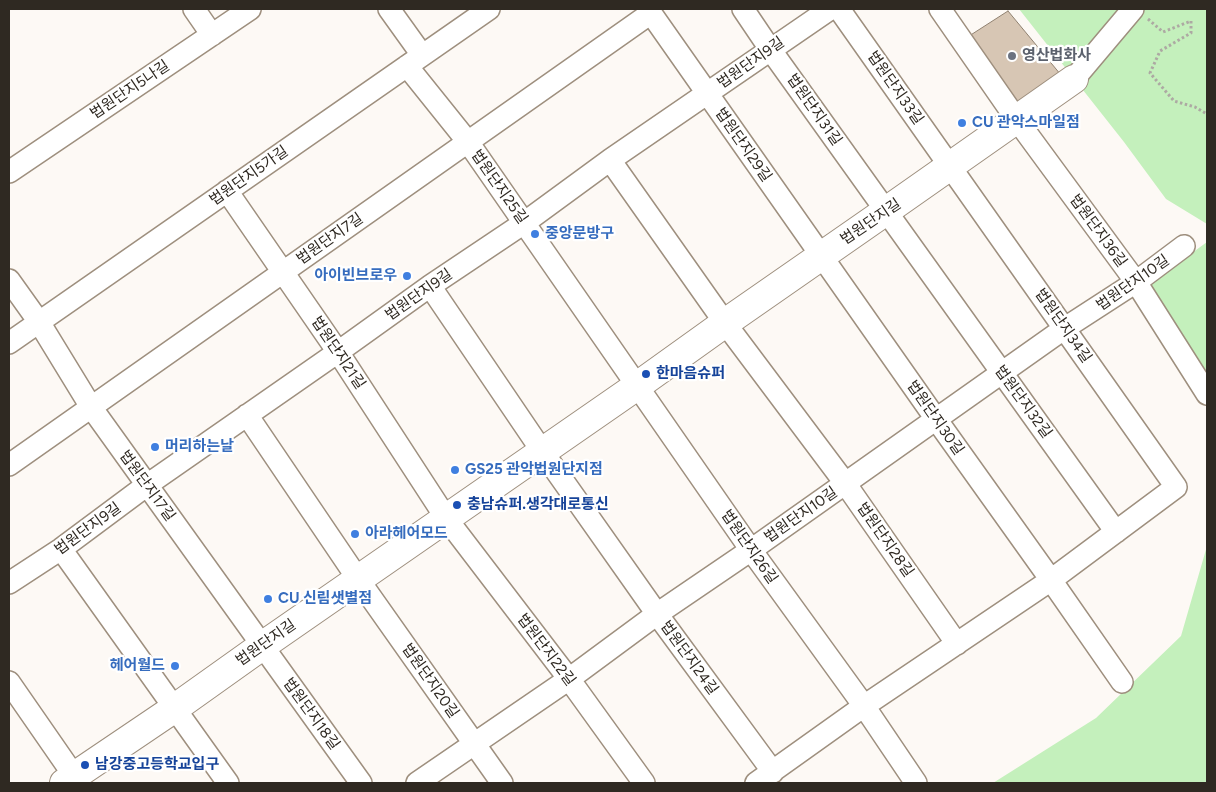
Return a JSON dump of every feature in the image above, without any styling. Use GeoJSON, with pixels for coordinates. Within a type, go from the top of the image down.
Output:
{"type":"FeatureCollection","features":[{"type":"Feature","properties":{"kind":"street"},"geometry":{"type":"LineString","coordinates":[[194,9],[212,35]]}},
{"type":"Feature","properties":{"kind":"street","name":"법원단지5나길"},"geometry":{"type":"LineString","coordinates":[[9,172],[250,9]]}},
{"type":"Feature","properties":{"kind":"street"},"geometry":{"type":"LineString","coordinates":[[389,9],[414,60]]}},
{"type":"Feature","properties":{"kind":"street","name":"법원단지5가길"},"geometry":{"type":"LineString","coordinates":[[9,343],[489,9]]}},
{"type":"Feature","properties":{"kind":"street","name":"법원단지31길"},"geometry":{"type":"LineString","coordinates":[[743,9],[886,211]]}},
{"type":"Feature","properties":{"kind":"street","name":"법원단지9길"},"geometry":{"type":"LineString","coordinates":[[9,583],[61,549],[147,485],[430,286],[524,223],[610,160],[830,9]]}},
{"type":"Feature","properties":{"kind":"street","name":"법원단지33길"},"geometry":{"type":"LineString","coordinates":[[839,9],[950,166]]}},
{"type":"Feature","properties":{"kind":"street"},"geometry":{"type":"LineString","coordinates":[[940,9],[1017,120]]}},
{"type":"Feature","properties":{"kind":"street"},"geometry":{"type":"LineString","coordinates":[[1074,79],[1133,9]]}},
{"type":"Feature","properties":{"kind":"street","name":"법원단지29길"},"geometry":{"type":"LineString","coordinates":[[649,11],[821,256]]}},
{"type":"Feature","properties":{"kind":"street","name":"법원단지7길"},"geometry":{"type":"LineString","coordinates":[[9,465],[468,142],[649,11]]}},
{"type":"Feature","properties":{"kind":"street","name":"법원단지25길"},"geometry":{"type":"LineString","coordinates":[[414,60],[468,142],[637,386]]}},
{"type":"Feature","properties":{"kind":"street","name":"법원단지길"},"geometry":{"type":"LineString","coordinates":[[73,781],[262,646],[637,386],[1074,79]]}},
{"type":"Feature","properties":{"kind":"street","name":"법원단지36길"},"geometry":{"type":"LineString","coordinates":[[1017,120],[1136,282],[1207,394]]}},
{"type":"Feature","properties":{"kind":"street"},"geometry":{"type":"LineString","coordinates":[[610,160],[725,323]]}},
{"type":"Feature","properties":{"kind":"street","name":"법원단지34길"},"geometry":{"type":"LineString","coordinates":[[950,166],[1176,486],[1116,532]]}},
{"type":"Feature","properties":{"kind":"street","name":"법원단지21길"},"geometry":{"type":"LineString","coordinates":[[227,191],[338,352],[446,518]]}},
{"type":"Feature","properties":{"kind":"street","name":"법원단지32길"},"geometry":{"type":"LineString","coordinates":[[886,211],[1116,532]]}},
{"type":"Feature","properties":{"kind":"street","name":"법원단지10길"},"geometry":{"type":"LineString","coordinates":[[417,783],[569,680],[657,614],[751,550],[1065,328],[1136,282],[1184,246]]}},
{"type":"Feature","properties":{"kind":"street","name":"법원단지30길"},"geometry":{"type":"LineString","coordinates":[[821,256],[1122,682]]}},
{"type":"Feature","properties":{"kind":"street"},"geometry":{"type":"LineString","coordinates":[[9,280],[39,322]]}},
{"type":"Feature","properties":{"kind":"street"},"geometry":{"type":"LineString","coordinates":[[430,286],[542,451]]}},
{"type":"Feature","properties":{"kind":"street","name":"법원단지17길"},"geometry":{"type":"LineString","coordinates":[[39,322],[91,407],[262,646]]}},
{"type":"Feature","properties":{"kind":"street","name":"법원단지28길"},"geometry":{"type":"LineString","coordinates":[[725,323],[845,483],[957,644]]}},
{"type":"Feature","properties":{"kind":"street","name":"법원단지26길"},"geometry":{"type":"LineString","coordinates":[[637,386],[751,550],[864,706],[916,783]]}},
{"type":"Feature","properties":{"kind":"street"},"geometry":{"type":"LineString","coordinates":[[247,415],[358,579]]}},
{"type":"Feature","properties":{"kind":"street","name":"법원단지24길"},"geometry":{"type":"LineString","coordinates":[[542,451],[657,614],[764,778],[864,706]]}},
{"type":"Feature","properties":{"kind":"street","name":"법원단지22길"},"geometry":{"type":"LineString","coordinates":[[446,518],[569,680],[644,783]]}},
{"type":"Feature","properties":{"kind":"street"},"geometry":{"type":"LineString","coordinates":[[864,706],[1050,580],[1116,532]]}},
{"type":"Feature","properties":{"kind":"street"},"geometry":{"type":"LineString","coordinates":[[61,549],[228,783]]}},
{"type":"Feature","properties":{"kind":"street","name":"법원단지20길"},"geometry":{"type":"LineString","coordinates":[[358,579],[502,783]]}},
{"type":"Feature","properties":{"kind":"street","name":"법원단지18길"},"geometry":{"type":"LineString","coordinates":[[262,646],[361,783]]}},
{"type":"Feature","properties":{"kind":"street"},"geometry":{"type":"LineString","coordinates":[[9,682],[73,781]]}},
{"type":"Feature","properties":{"kind":"path"},"geometry":{"type":"LineString","coordinates":[[1163,32],[1192,21],[1191,33],[1160,51],[1150,73],[1174,101],[1195,107],[1207,114]]}},
{"type":"Feature","properties":{"kind":"green space"},"geometry":{"type":"Polygon","coordinates":[[[1019,9],[1207,9],[1207,224],[1166,199],[1124,142],[1019,9]]]}},
{"type":"Feature","properties":{"kind":"green space"},"geometry":{"type":"Polygon","coordinates":[[[1207,242],[1207,388],[1144,288],[1207,242]]]}},
{"type":"Feature","properties":{"kind":"green space"},"geometry":{"type":"Polygon","coordinates":[[[1207,546],[1207,783],[993,783],[1096,718],[1181,636],[1207,546]]]}},
{"type":"Feature","properties":{"kind":"building","name":"영산법화사"},"geometry":{"type":"Polygon","coordinates":[[[1008,11],[1061,75],[1012,107],[966,38],[1008,11]]]}},
{"type":"Feature","properties":{"kind":"place","name":"영산법화사"},"geometry":{"type":"Point","coordinates":[1012,56]}},
{"type":"Feature","properties":{"kind":"place","name":"CU 관악스마일점"},"geometry":{"type":"Point","coordinates":[962,123]}},
{"type":"Feature","properties":{"kind":"place","name":"중앙문방구"},"geometry":{"type":"Point","coordinates":[535,234]}},
{"type":"Feature","properties":{"kind":"place","name":"아이빈브로우"},"geometry":{"type":"Point","coordinates":[407,276]}},
{"type":"Feature","properties":{"kind":"place","name":"한마음슈퍼"},"geometry":{"type":"Point","coordinates":[646,374]}},
{"type":"Feature","properties":{"kind":"place","name":"머리하는날"},"geometry":{"type":"Point","coordinates":[155,447]}},
{"type":"Feature","properties":{"kind":"place","name":"GS25 관악법원단지점"},"geometry":{"type":"Point","coordinates":[455,470]}},
{"type":"Feature","properties":{"kind":"place","name":"충남슈퍼.생각대로통신"},"geometry":{"type":"Point","coordinates":[457,505]}},
{"type":"Feature","properties":{"kind":"place","name":"아라헤어모드"},"geometry":{"type":"Point","coordinates":[355,534]}},
{"type":"Feature","properties":{"kind":"place","name":"CU 신림샛별점"},"geometry":{"type":"Point","coordinates":[268,599]}},
{"type":"Feature","properties":{"kind":"place","name":"헤어월드"},"geometry":{"type":"Point","coordinates":[175,666]}},
{"type":"Feature","properties":{"kind":"place","name":"남강중고등학교입구"},"geometry":{"type":"Point","coordinates":[85,765]}}]}
